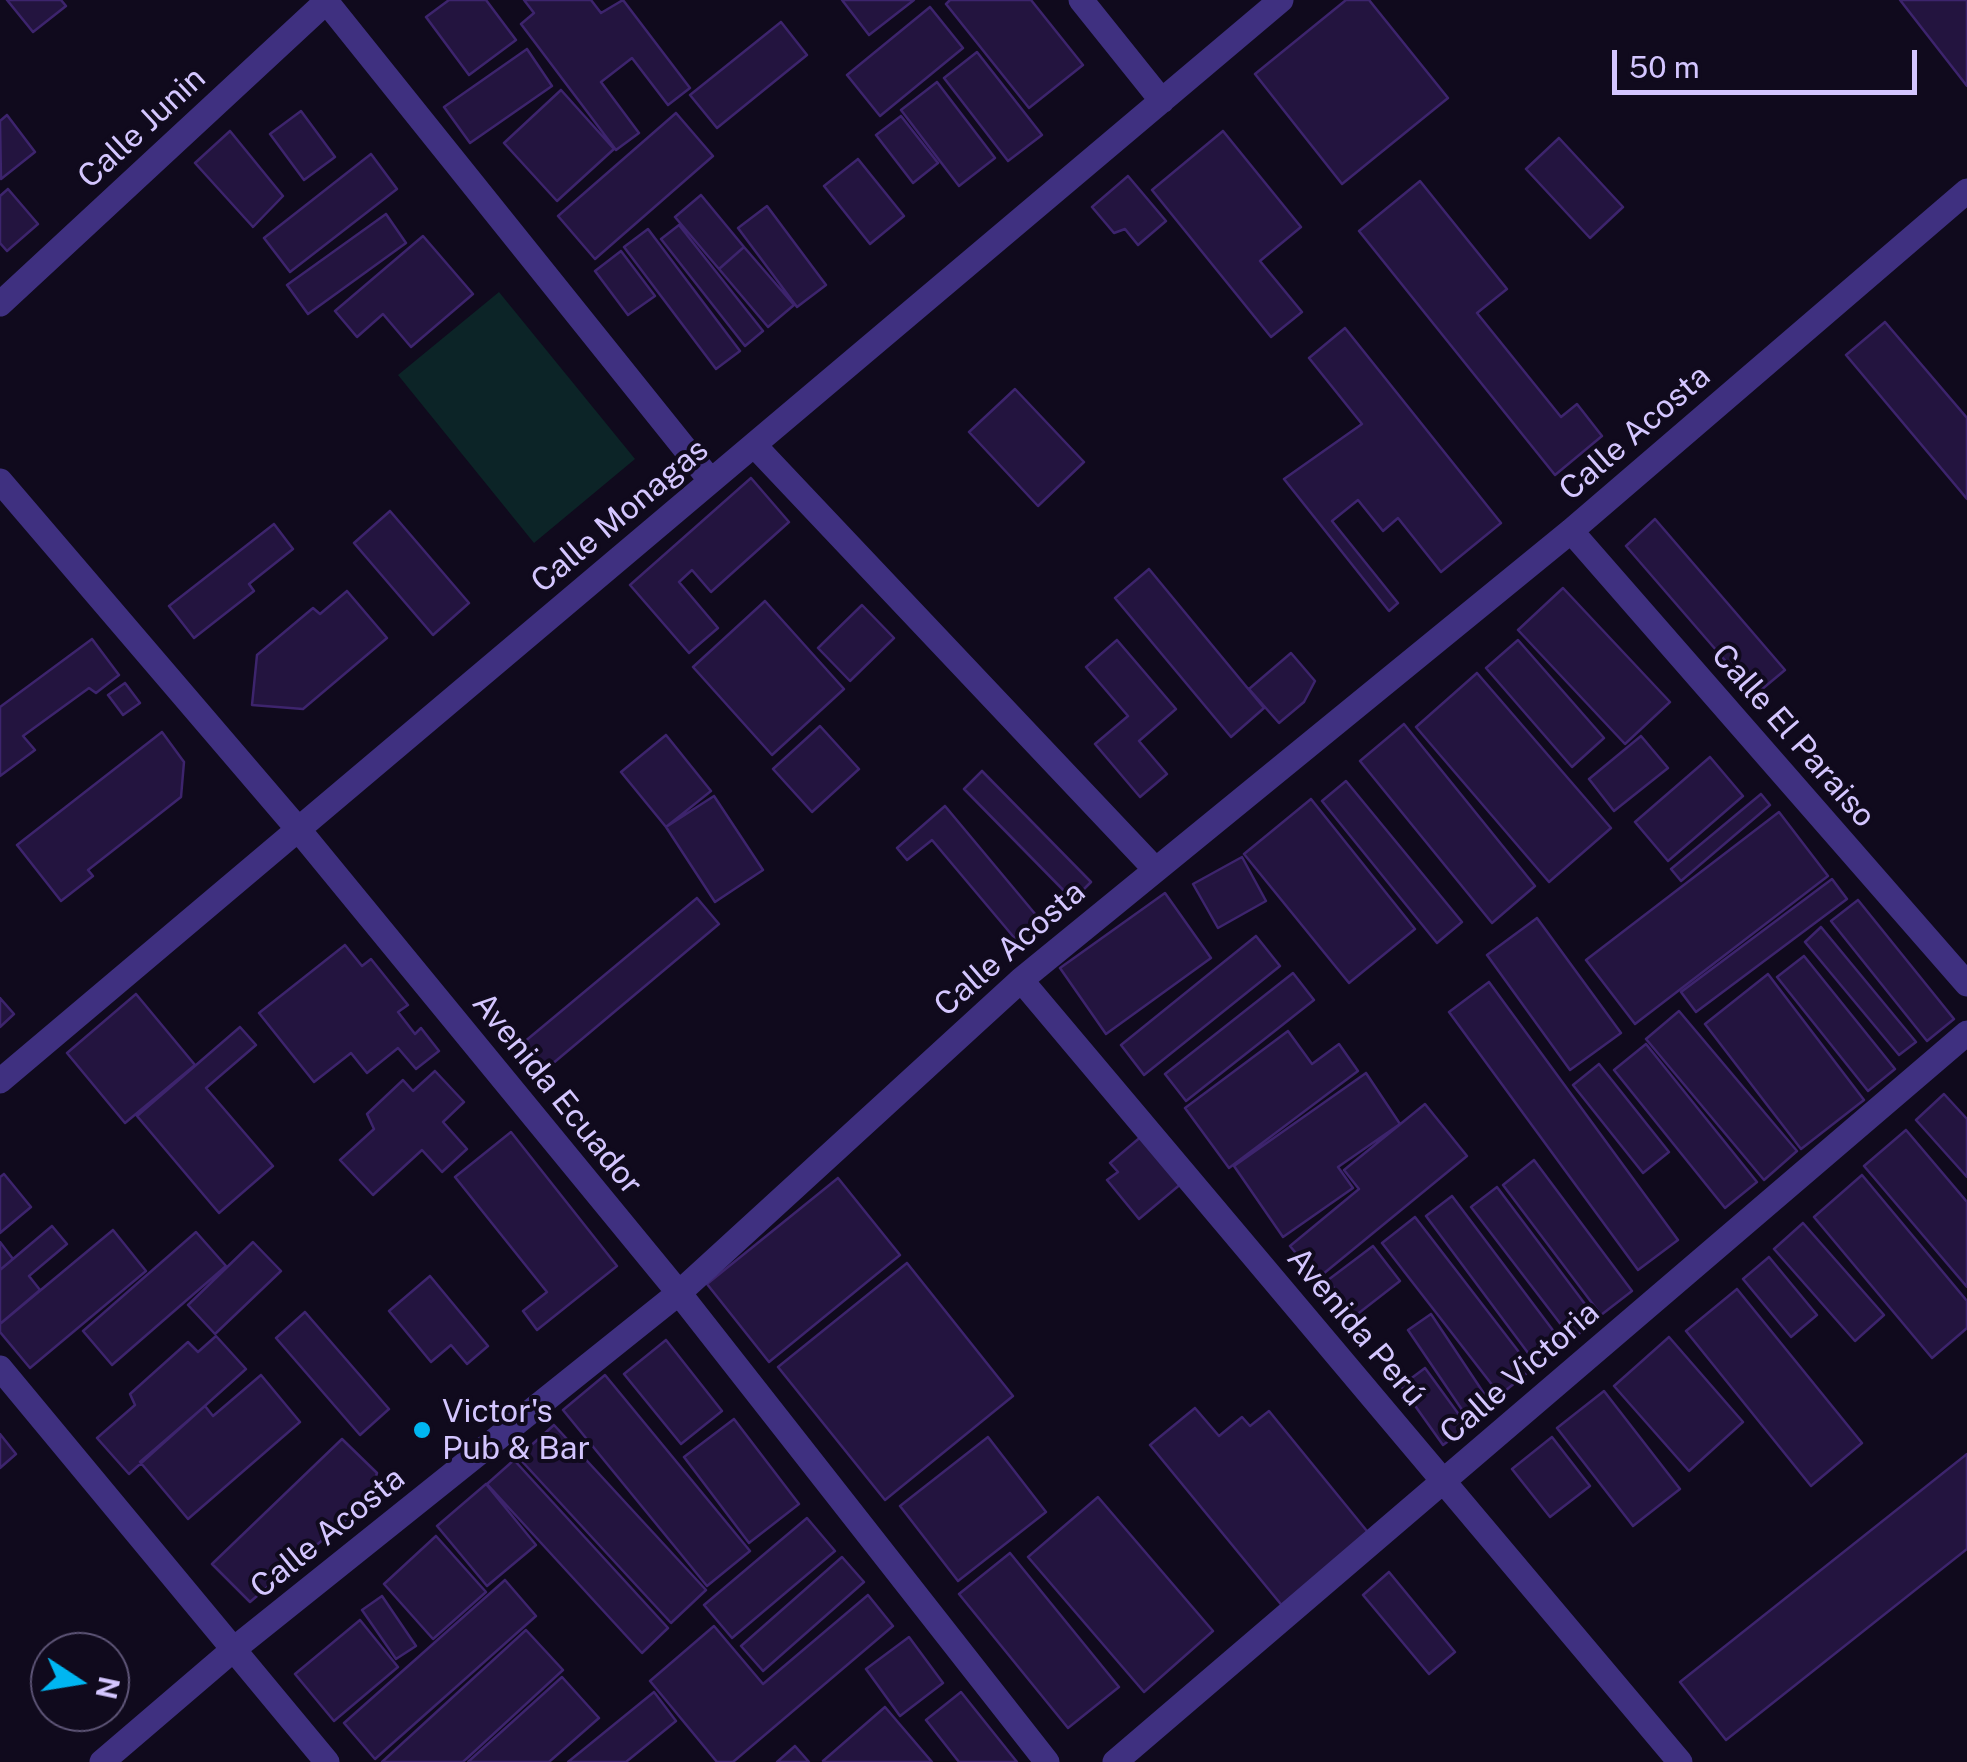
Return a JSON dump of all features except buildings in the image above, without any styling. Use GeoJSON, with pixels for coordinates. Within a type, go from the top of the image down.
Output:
{"type":"FeatureCollection","features":[{"type":"Feature","properties":{"kind":"street"},"geometry":{"type":"LineString","coordinates":[[327,0],[711,481]]}},
{"type":"Feature","properties":{"kind":"street","name":"Calle Junin"},"geometry":{"type":"LineString","coordinates":[[0,304],[327,0]]}},
{"type":"Feature","properties":{"kind":"street"},"geometry":{"type":"LineString","coordinates":[[1081,0],[1162,101]]}},
{"type":"Feature","properties":{"kind":"street","name":"Calle Monagas"},"geometry":{"type":"LineString","coordinates":[[0,1080],[1281,0]]}},
{"type":"Feature","properties":{"kind":"street","name":"Calle Acosta"},"geometry":{"type":"LineString","coordinates":[[102,1762],[234,1649],[678,1292],[1021,980],[1571,530],[1967,192]]}},
{"type":"Feature","properties":{"kind":"street"},"geometry":{"type":"LineString","coordinates":[[754,445],[1154,868]]}},
{"type":"Feature","properties":{"kind":"street","name":"Avenida Ecuador"},"geometry":{"type":"LineString","coordinates":[[0,481],[298,830],[678,1292],[1047,1762]]}},
{"type":"Feature","properties":{"kind":"street","name":"Calle El Paraiso"},"geometry":{"type":"LineString","coordinates":[[1571,530],[1967,984]]}},
{"type":"Feature","properties":{"kind":"street","name":"Avenida Perú"},"geometry":{"type":"LineString","coordinates":[[1021,980],[1680,1762]]}},
{"type":"Feature","properties":{"kind":"street","name":"Calle Victoria"},"geometry":{"type":"LineString","coordinates":[[1115,1762],[1967,1033]]}},
{"type":"Feature","properties":{"kind":"street"},"geometry":{"type":"LineString","coordinates":[[0,1368],[327,1762]]}},
{"type":"Feature","properties":{"kind":"green space"},"geometry":{"type":"Polygon","coordinates":[[[499,292],[635,459],[534,543],[398,375],[499,292]]]}},
{"type":"Feature","properties":{"kind":"place","name":"Victor's Pub & Bar"},"geometry":{"type":"Point","coordinates":[422,1430]}}]}
